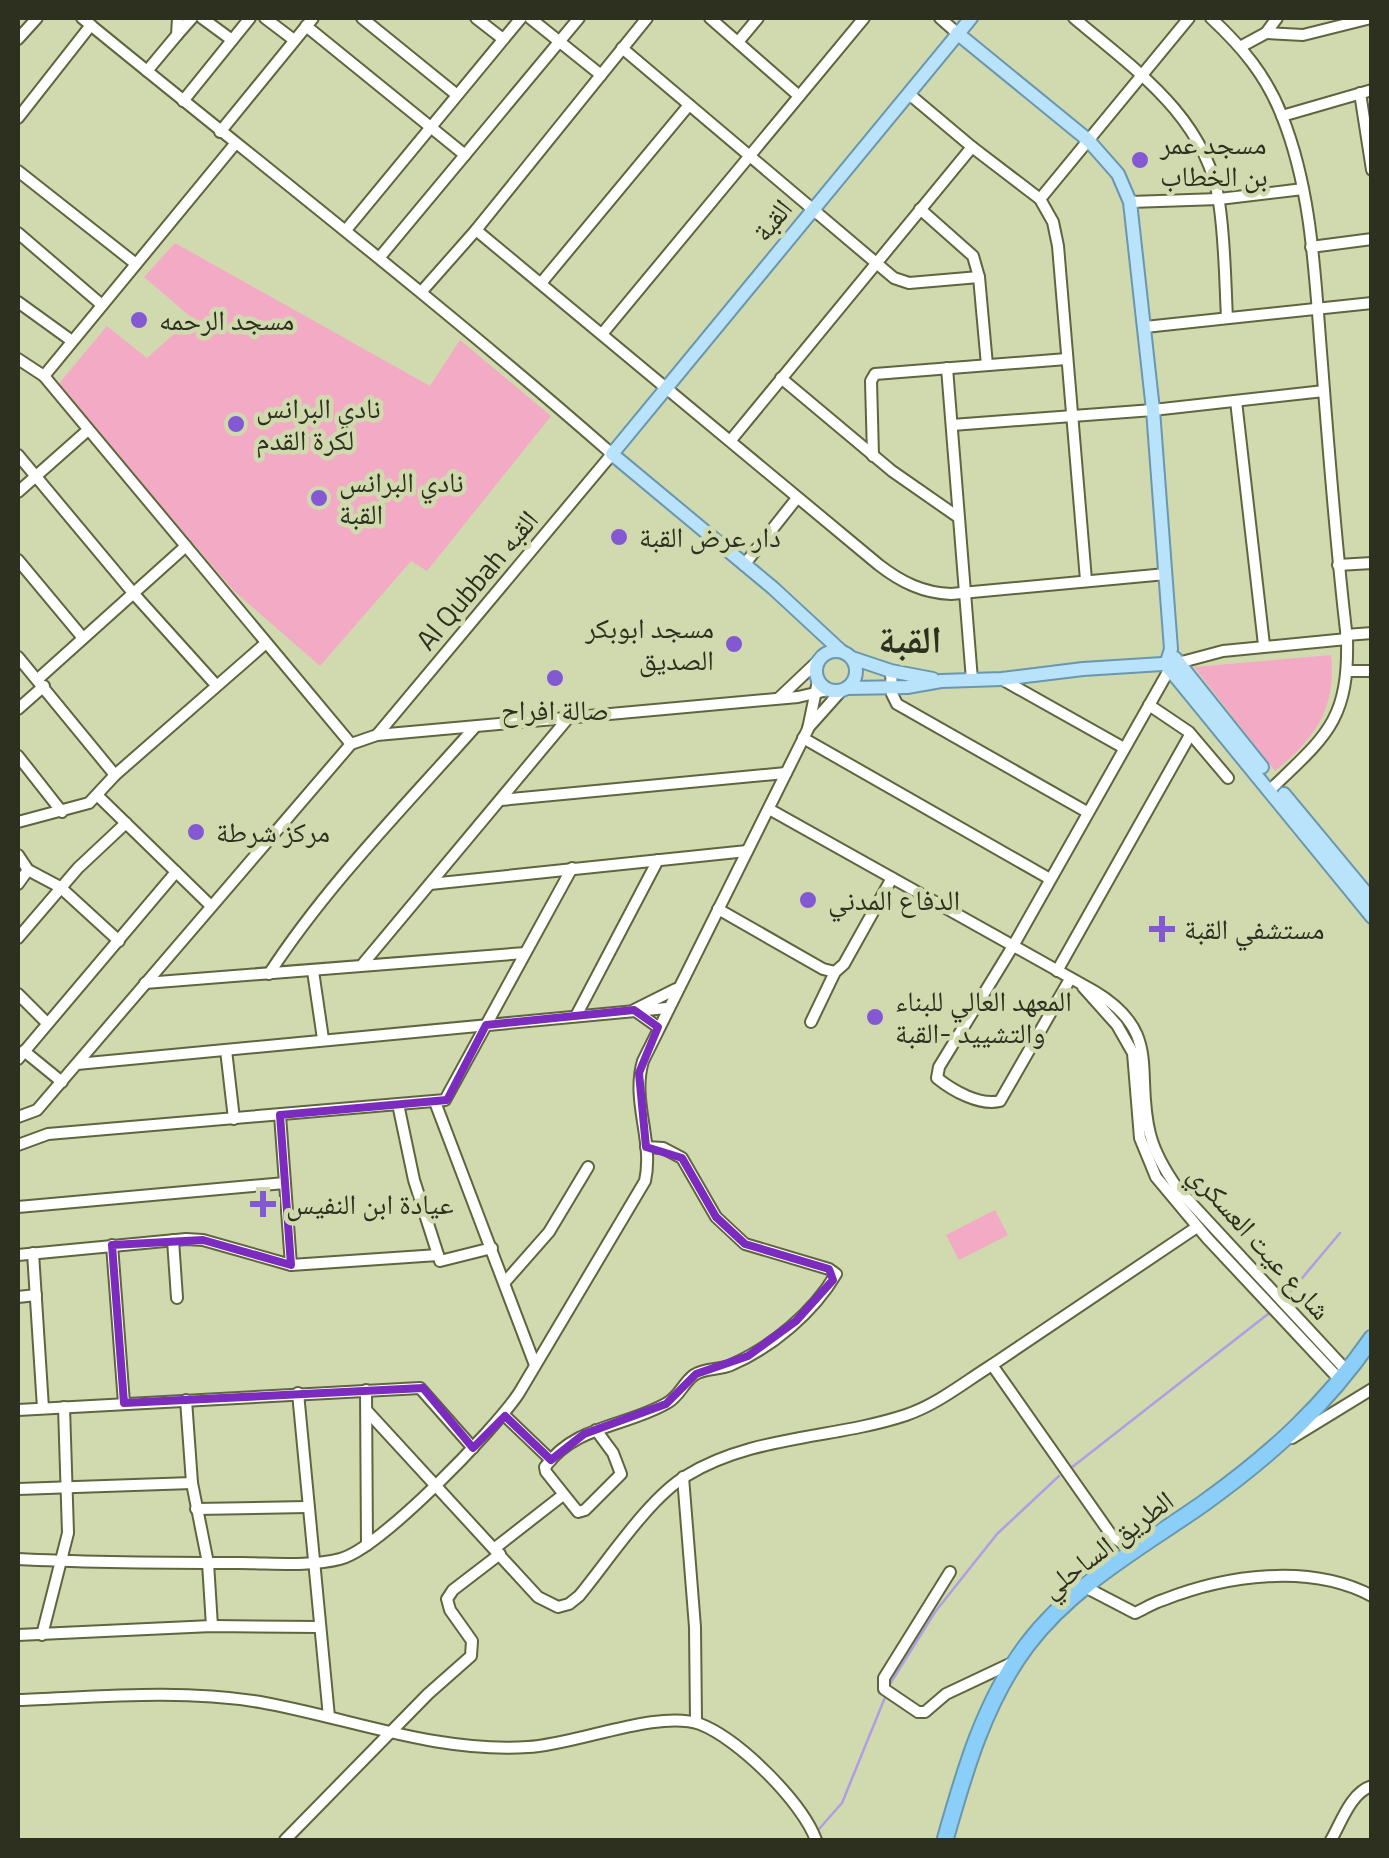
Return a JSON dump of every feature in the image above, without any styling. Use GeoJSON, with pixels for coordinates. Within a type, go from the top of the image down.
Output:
{"type":"FeatureCollection","features":[{"type":"Feature","properties":{"kind":"highway","name":"الطريق الساحلي"},"geometry":{"type":"LineString","coordinates":[[945,1840],[990,1706],[1016,1661],[1042,1627],[1085,1587],[1285,1441],[1372,1338]]}},
{"type":"Feature","properties":{"kind":"main road","name":"القبة"},"geometry":{"type":"LineString","coordinates":[[612,454],[971,18]]}},
{"type":"Feature","properties":{"kind":"main road"},"geometry":{"type":"LineString","coordinates":[[957,33],[1088,140],[1118,174],[1130,202],[1145,327],[1171,666],[1372,900]]}},
{"type":"Feature","properties":{"kind":"main road"},"geometry":{"type":"LineString","coordinates":[[612,454],[846,655],[855,677],[830,689]]}},
{"type":"Feature","properties":{"kind":"main road"},"geometry":{"type":"LineString","coordinates":[[830,689],[818,661],[828,652],[891,672],[941,681]]}},
{"type":"Feature","properties":{"kind":"main road"},"geometry":{"type":"LineString","coordinates":[[830,689],[892,688],[1084,669],[1171,666]]}},
{"type":"Feature","properties":{"kind":"main road"},"geometry":{"type":"LineString","coordinates":[[1273,787],[1372,917]]}},
{"type":"Feature","properties":{"kind":"street"},"geometry":{"type":"LineString","coordinates":[[18,39],[37,18]]}},
{"type":"Feature","properties":{"kind":"street"},"geometry":{"type":"LineString","coordinates":[[177,35],[178,18]]}},
{"type":"Feature","properties":{"kind":"street"},"geometry":{"type":"LineString","coordinates":[[147,70],[192,18]]}},
{"type":"Feature","properties":{"kind":"street"},"geometry":{"type":"LineString","coordinates":[[202,18],[232,40]]}},
{"type":"Feature","properties":{"kind":"street"},"geometry":{"type":"LineString","coordinates":[[184,101],[250,18]]}},
{"type":"Feature","properties":{"kind":"street"},"geometry":{"type":"LineString","coordinates":[[266,18],[294,40]]}},
{"type":"Feature","properties":{"kind":"street"},"geometry":{"type":"LineString","coordinates":[[362,18],[457,95]]}},
{"type":"Feature","properties":{"kind":"street"},"geometry":{"type":"LineString","coordinates":[[476,18],[503,39]]}},
{"type":"Feature","properties":{"kind":"street"},"geometry":{"type":"LineString","coordinates":[[346,230],[521,18]]}},
{"type":"Feature","properties":{"kind":"street"},"geometry":{"type":"LineString","coordinates":[[530,18],[601,75]]}},
{"type":"Feature","properties":{"kind":"street"},"geometry":{"type":"LineString","coordinates":[[380,257],[579,18]]}},
{"type":"Feature","properties":{"kind":"street"},"geometry":{"type":"LineString","coordinates":[[422,290],[476,230],[646,18]]}},
{"type":"Feature","properties":{"kind":"street"},"geometry":{"type":"LineString","coordinates":[[710,18],[799,96]]}},
{"type":"Feature","properties":{"kind":"street"},"geometry":{"type":"LineString","coordinates":[[738,42],[758,18]]}},
{"type":"Feature","properties":{"kind":"street"},"geometry":{"type":"LineString","coordinates":[[602,334],[864,18]]}},
{"type":"Feature","properties":{"kind":"street"},"geometry":{"type":"LineString","coordinates":[[940,18],[957,33]]}},
{"type":"Feature","properties":{"kind":"street"},"geometry":{"type":"LineString","coordinates":[[1074,18],[1142,75],[1187,121],[1200,146],[1219,199],[1228,318]]}},
{"type":"Feature","properties":{"kind":"street"},"geometry":{"type":"LineString","coordinates":[[1040,199],[1189,18]]}},
{"type":"Feature","properties":{"kind":"street"},"geometry":{"type":"LineString","coordinates":[[1212,18],[1254,62],[1282,116],[1303,189],[1346,637],[1346,691],[1331,728],[1273,787]]}},
{"type":"Feature","properties":{"kind":"street"},"geometry":{"type":"LineString","coordinates":[[1242,46],[1266,32],[1277,18]]}},
{"type":"Feature","properties":{"kind":"street"},"geometry":{"type":"LineString","coordinates":[[1266,32],[1303,35],[1371,18]]}},
{"type":"Feature","properties":{"kind":"street"},"geometry":{"type":"LineString","coordinates":[[18,118],[87,21],[220,132],[422,290],[612,454]]}},
{"type":"Feature","properties":{"kind":"street"},"geometry":{"type":"LineString","coordinates":[[220,132],[310,22],[465,154]]}},
{"type":"Feature","properties":{"kind":"street"},"geometry":{"type":"LineString","coordinates":[[622,48],[902,282],[979,278]]}},
{"type":"Feature","properties":{"kind":"street"},"geometry":{"type":"LineString","coordinates":[[1282,116],[1366,92],[1372,170]]}},
{"type":"Feature","properties":{"kind":"street"},"geometry":{"type":"LineString","coordinates":[[909,94],[1040,199],[1052,222],[1058,246],[1086,580]]}},
{"type":"Feature","properties":{"kind":"street"},"geometry":{"type":"LineString","coordinates":[[542,282],[689,105]]}},
{"type":"Feature","properties":{"kind":"street"},"geometry":{"type":"LineString","coordinates":[[44,376],[235,144]]}},
{"type":"Feature","properties":{"kind":"street"},"geometry":{"type":"LineString","coordinates":[[731,440],[972,147]]}},
{"type":"Feature","properties":{"kind":"street"},"geometry":{"type":"LineString","coordinates":[[18,171],[136,264]]}},
{"type":"Feature","properties":{"kind":"street"},"geometry":{"type":"LineString","coordinates":[[1130,202],[1219,199],[1303,189]]}},
{"type":"Feature","properties":{"kind":"street"},"geometry":{"type":"LineString","coordinates":[[920,209],[973,256],[988,365]]}},
{"type":"Feature","properties":{"kind":"street"},"geometry":{"type":"LineString","coordinates":[[476,230],[892,576],[936,594],[965,594],[1166,574]]}},
{"type":"Feature","properties":{"kind":"street"},"geometry":{"type":"LineString","coordinates":[[18,233],[102,305]]}},
{"type":"Feature","properties":{"kind":"street"},"geometry":{"type":"LineString","coordinates":[[1311,247],[1372,239]]}},
{"type":"Feature","properties":{"kind":"street"},"geometry":{"type":"LineString","coordinates":[[18,302],[72,342]]}},
{"type":"Feature","properties":{"kind":"street"},"geometry":{"type":"LineString","coordinates":[[1145,327],[1372,303]]}},
{"type":"Feature","properties":{"kind":"street"},"geometry":{"type":"LineString","coordinates":[[18,359],[44,376],[351,744]]}},
{"type":"Feature","properties":{"kind":"street"},"geometry":{"type":"LineString","coordinates":[[874,456],[872,377],[878,373],[1067,359]]}},
{"type":"Feature","properties":{"kind":"street"},"geometry":{"type":"LineString","coordinates":[[946,368],[972,680]]}},
{"type":"Feature","properties":{"kind":"street"},"geometry":{"type":"LineString","coordinates":[[781,378],[874,456],[958,517]]}},
{"type":"Feature","properties":{"kind":"street"},"geometry":{"type":"LineString","coordinates":[[952,424],[1153,410],[1324,391]]}},
{"type":"Feature","properties":{"kind":"street"},"geometry":{"type":"LineString","coordinates":[[1236,402],[1264,645]]}},
{"type":"Feature","properties":{"kind":"street"},"geometry":{"type":"LineString","coordinates":[[18,492],[88,430]]}},
{"type":"Feature","properties":{"kind":"street","name":"Al Qubbah القبه"},"geometry":{"type":"LineString","coordinates":[[377,735],[612,454]]}},
{"type":"Feature","properties":{"kind":"street"},"geometry":{"type":"LineString","coordinates":[[18,455],[216,685]]}},
{"type":"Feature","properties":{"kind":"street"},"geometry":{"type":"LineString","coordinates":[[744,565],[797,498]]}},
{"type":"Feature","properties":{"kind":"street"},"geometry":{"type":"LineString","coordinates":[[18,709],[83,638],[186,546]]}},
{"type":"Feature","properties":{"kind":"street"},"geometry":{"type":"LineString","coordinates":[[18,560],[83,638]]}},
{"type":"Feature","properties":{"kind":"street"},"geometry":{"type":"LineString","coordinates":[[1338,565],[1372,563]]}},
{"type":"Feature","properties":{"kind":"street"},"geometry":{"type":"LineString","coordinates":[[1070,978],[1000,1102],[994,1104],[954,1090],[938,1078],[938,1071],[1171,666],[1223,651],[1372,633]]}},
{"type":"Feature","properties":{"kind":"street"},"geometry":{"type":"LineString","coordinates":[[18,822],[78,808],[97,795],[266,644]]}},
{"type":"Feature","properties":{"kind":"street"},"geometry":{"type":"LineString","coordinates":[[18,657],[115,775]]}},
{"type":"Feature","properties":{"kind":"street"},"geometry":{"type":"LineString","coordinates":[[779,698],[818,661]]}},
{"type":"Feature","properties":{"kind":"street"},"geometry":{"type":"LineString","coordinates":[[1347,671],[1372,671]]}},
{"type":"Feature","properties":{"kind":"street"},"geometry":{"type":"LineString","coordinates":[[891,672],[898,704],[1086,812]]}},
{"type":"Feature","properties":{"kind":"street"},"geometry":{"type":"LineString","coordinates":[[1002,679],[1124,748]]}},
{"type":"Feature","properties":{"kind":"street"},"geometry":{"type":"LineString","coordinates":[[18,1117],[37,1110],[62,1082],[351,744],[377,735],[779,698],[830,689]]}},
{"type":"Feature","properties":{"kind":"street"},"geometry":{"type":"LineString","coordinates":[[18,1558],[314,1563],[344,1558],[367,1545],[436,1484],[504,1415],[640,1192],[648,1169],[639,1073],[667,1008],[830,689]]}},
{"type":"Feature","properties":{"kind":"street"},"geometry":{"type":"LineString","coordinates":[[805,734],[830,689]]}},
{"type":"Feature","properties":{"kind":"street"},"geometry":{"type":"LineString","coordinates":[[1149,705],[1190,735],[1228,778]]}},
{"type":"Feature","properties":{"kind":"street"},"geometry":{"type":"LineString","coordinates":[[362,966],[569,716]]}},
{"type":"Feature","properties":{"kind":"street"},"geometry":{"type":"LineString","coordinates":[[269,974],[358,861],[476,726]]}},
{"type":"Feature","properties":{"kind":"street"},"geometry":{"type":"LineString","coordinates":[[805,734],[1050,879]]}},
{"type":"Feature","properties":{"kind":"street"},"geometry":{"type":"LineString","coordinates":[[1057,971],[1190,735]]}},
{"type":"Feature","properties":{"kind":"street"},"geometry":{"type":"LineString","coordinates":[[18,756],[62,812]]}},
{"type":"Feature","properties":{"kind":"street"},"geometry":{"type":"LineString","coordinates":[[502,800],[786,774]]}},
{"type":"Feature","properties":{"kind":"street"},"geometry":{"type":"LineString","coordinates":[[97,795],[211,906]]}},
{"type":"Feature","properties":{"kind":"street","name":"شارع عيت العسكري"},"geometry":{"type":"LineString","coordinates":[[768,809],[1082,986],[1127,1038],[1136,1068],[1140,1138],[1156,1177],[1343,1374]]}},
{"type":"Feature","properties":{"kind":"street"},"geometry":{"type":"LineString","coordinates":[[18,938],[60,888],[126,823]]}},
{"type":"Feature","properties":{"kind":"street"},"geometry":{"type":"LineString","coordinates":[[430,884],[747,850]]}},
{"type":"Feature","properties":{"kind":"street"},"geometry":{"type":"LineString","coordinates":[[18,855],[28,870],[60,888],[120,941]]}},
{"type":"Feature","properties":{"kind":"street"},"geometry":{"type":"LineString","coordinates":[[576,1016],[658,860]]}},
{"type":"Feature","properties":{"kind":"street"},"geometry":{"type":"LineString","coordinates":[[18,1145],[48,1134],[435,1102],[448,1096],[572,868]]}},
{"type":"Feature","properties":{"kind":"street"},"geometry":{"type":"LineString","coordinates":[[18,884],[28,870]]}},
{"type":"Feature","properties":{"kind":"street"},"geometry":{"type":"LineString","coordinates":[[62,1082],[21,1055],[176,872]]}},
{"type":"Feature","properties":{"kind":"street"},"geometry":{"type":"LineString","coordinates":[[811,1022],[835,972],[844,964],[892,878]]}},
{"type":"Feature","properties":{"kind":"street"},"geometry":{"type":"LineString","coordinates":[[718,909],[823,969],[835,972]]}},
{"type":"Feature","properties":{"kind":"street"},"geometry":{"type":"LineString","coordinates":[[145,983],[526,952]]}},
{"type":"Feature","properties":{"kind":"street"},"geometry":{"type":"LineString","coordinates":[[313,971],[323,1039]]}},
{"type":"Feature","properties":{"kind":"street"},"geometry":{"type":"LineString","coordinates":[[634,1010],[677,988]]}},
{"type":"Feature","properties":{"kind":"street"},"geometry":{"type":"LineString","coordinates":[[18,994],[47,1023]]}},
{"type":"Feature","properties":{"kind":"street"},"geometry":{"type":"LineString","coordinates":[[78,1064],[667,1008]]}},
{"type":"Feature","properties":{"kind":"street"},"geometry":{"type":"LineString","coordinates":[[634,1010],[658,1028]]}},
{"type":"Feature","properties":{"kind":"street"},"geometry":{"type":"LineString","coordinates":[[226,1050],[234,1118]]}},
{"type":"Feature","properties":{"kind":"street"},"geometry":{"type":"LineString","coordinates":[[435,1102],[535,1365]]}},
{"type":"Feature","properties":{"kind":"street"},"geometry":{"type":"LineString","coordinates":[[398,1104],[414,1180],[440,1261],[492,1248]]}},
{"type":"Feature","properties":{"kind":"street"},"geometry":{"type":"LineString","coordinates":[[37,1110],[48,1134]]}},
{"type":"Feature","properties":{"kind":"street"},"geometry":{"type":"LineString","coordinates":[[280,1115],[291,1265]]}},
{"type":"Feature","properties":{"kind":"street"},"geometry":{"type":"LineString","coordinates":[[596,1430],[620,1468],[620,1478],[582,1512],[574,1509],[546,1471],[551,1460],[578,1437],[596,1430],[666,1404],[694,1375],[724,1368],[748,1356],[796,1321],[836,1274],[745,1244],[716,1217],[682,1158],[662,1148],[646,1146]]}},
{"type":"Feature","properties":{"kind":"street"},"geometry":{"type":"LineString","coordinates":[[504,1282],[549,1232],[588,1167]]}},
{"type":"Feature","properties":{"kind":"street"},"geometry":{"type":"LineString","coordinates":[[18,1207],[285,1183]]}},
{"type":"Feature","properties":{"kind":"street","name":"شارع عيت العسكري"},"geometry":{"type":"LineString","coordinates":[[1174,1192],[1198,1227],[1343,1374]]}},
{"type":"Feature","properties":{"kind":"street"},"geometry":{"type":"LineString","coordinates":[[367,1411],[544,1602],[558,1607],[569,1604],[682,1477],[751,1448],[908,1414],[952,1394],[1198,1227]]}},
{"type":"Feature","properties":{"kind":"street"},"geometry":{"type":"LineString","coordinates":[[174,1240],[177,1298]]}},
{"type":"Feature","properties":{"kind":"street"},"geometry":{"type":"LineString","coordinates":[[18,1255],[112,1244],[202,1240],[291,1265],[438,1256]]}},
{"type":"Feature","properties":{"kind":"street"},"geometry":{"type":"LineString","coordinates":[[112,1244],[124,1403]]}},
{"type":"Feature","properties":{"kind":"street"},"geometry":{"type":"LineString","coordinates":[[33,1253],[43,1408]]}},
{"type":"Feature","properties":{"kind":"street"},"geometry":{"type":"LineString","coordinates":[[18,1297],[36,1295]]}},
{"type":"Feature","properties":{"kind":"street"},"geometry":{"type":"LineString","coordinates":[[992,1365],[1112,1536],[1133,1551]]}},
{"type":"Feature","properties":{"kind":"street"},"geometry":{"type":"LineString","coordinates":[[18,1410],[423,1389],[473,1448]]}},
{"type":"Feature","properties":{"kind":"street"},"geometry":{"type":"LineString","coordinates":[[1285,1441],[1372,1389]]}},
{"type":"Feature","properties":{"kind":"street"},"geometry":{"type":"LineString","coordinates":[[366,1390],[367,1545]]}},
{"type":"Feature","properties":{"kind":"street"},"geometry":{"type":"LineString","coordinates":[[298,1393],[318,1627],[330,1718]]}},
{"type":"Feature","properties":{"kind":"street"},"geometry":{"type":"LineString","coordinates":[[186,1400],[192,1483],[208,1563],[212,1626]]}},
{"type":"Feature","properties":{"kind":"street"},"geometry":{"type":"LineString","coordinates":[[42,1634],[68,1533],[64,1407]]}},
{"type":"Feature","properties":{"kind":"street"},"geometry":{"type":"LineString","coordinates":[[504,1415],[551,1460]]}},
{"type":"Feature","properties":{"kind":"street"},"geometry":{"type":"LineString","coordinates":[[682,1477],[695,1627],[696,1722]]}},
{"type":"Feature","properties":{"kind":"street"},"geometry":{"type":"LineString","coordinates":[[18,1489],[192,1483]]}},
{"type":"Feature","properties":{"kind":"street"},"geometry":{"type":"LineString","coordinates":[[285,1840],[428,1694],[471,1656],[472,1641],[446,1599],[563,1495]]}},
{"type":"Feature","properties":{"kind":"street"},"geometry":{"type":"LineString","coordinates":[[196,1510],[307,1507]]}},
{"type":"Feature","properties":{"kind":"street"},"geometry":{"type":"LineString","coordinates":[[1112,1536],[1116,1564]]}},
{"type":"Feature","properties":{"kind":"street"},"geometry":{"type":"LineString","coordinates":[[950,1572],[884,1678],[884,1689],[922,1712],[946,1694],[1016,1661]]}},
{"type":"Feature","properties":{"kind":"street"},"geometry":{"type":"LineString","coordinates":[[1085,1587],[1134,1613],[1206,1587],[1272,1576],[1306,1578],[1372,1596]]}},
{"type":"Feature","properties":{"kind":"street"},"geometry":{"type":"LineString","coordinates":[[18,1635],[212,1626],[318,1627]]}},
{"type":"Feature","properties":{"kind":"street"},"geometry":{"type":"LineString","coordinates":[[18,1700],[160,1694],[213,1697],[255,1702],[392,1734],[472,1747],[531,1747],[642,1724],[696,1722],[717,1732],[753,1760],[799,1812],[816,1840]]}},
{"type":"Feature","properties":{"kind":"street"},"geometry":{"type":"LineString","coordinates":[[1331,1840],[1353,1801],[1364,1788],[1372,1786]]}},
{"type":"Feature","properties":{"kind":"highlighted area"},"geometry":{"type":"Polygon","coordinates":[[[634,1010],[658,1027],[639,1073],[646,1147],[682,1158],[716,1217],[745,1244],[829,1269],[833,1280],[796,1321],[748,1356],[696,1374],[666,1404],[584,1434],[551,1460],[505,1416],[473,1448],[423,1388],[124,1403],[112,1245],[203,1240],[291,1265],[280,1115],[447,1100],[486,1025],[634,1010]]]}},
{"type":"Feature","properties":{"kind":"shaded area","name":"نادي البرانس القبة"},"geometry":{"type":"Polygon","coordinates":[[[175,243],[430,386],[460,340],[551,416],[427,571],[411,561],[320,666],[234,591],[57,386],[107,326],[147,358],[192,318],[144,277],[175,243]]]}},
{"type":"Feature","properties":{"kind":"shaded area"},"geometry":{"type":"Polygon","coordinates":[[[1331,655],[1330,691],[1320,721],[1301,747],[1275,771],[1194,667],[1331,655]]]}},
{"type":"Feature","properties":{"kind":"shaded area"},"geometry":{"type":"Polygon","coordinates":[[[995,1210],[1008,1235],[959,1260],[946,1235],[995,1210]]]}},
{"type":"Feature","properties":{"kind":"waterway"},"geometry":{"type":"LineString","coordinates":[[1287,1296],[1340,1233]]}},
{"type":"Feature","properties":{"kind":"waterway"},"geometry":{"type":"LineString","coordinates":[[1071,1468],[1268,1314]]}},
{"type":"Feature","properties":{"kind":"waterway"},"geometry":{"type":"LineString","coordinates":[[888,1687],[935,1612],[997,1534],[1059,1476]]}},
{"type":"Feature","properties":{"kind":"waterway"},"geometry":{"type":"LineString","coordinates":[[819,1829],[842,1803],[886,1695]]}},
{"type":"Feature","properties":{"kind":"place","name":"مسجد عمر بن الخطاب"},"geometry":{"type":"Point","coordinates":[1140,160]}},
{"type":"Feature","properties":{"kind":"place","name":"مسجد الرحمه"},"geometry":{"type":"Point","coordinates":[139,320]}},
{"type":"Feature","properties":{"kind":"place","name":"نادي البرانس لكرة القدم"},"geometry":{"type":"Point","coordinates":[236,424]}},
{"type":"Feature","properties":{"kind":"place","name":"نادي البرانس القبة"},"geometry":{"type":"Point","coordinates":[319,498]}},
{"type":"Feature","properties":{"kind":"place","name":"دار عرض القبة"},"geometry":{"type":"Point","coordinates":[619,537]}},
{"type":"Feature","properties":{"kind":"place","name":"مسجد ابوبكر الصديق"},"geometry":{"type":"Point","coordinates":[734,644]}},
{"type":"Feature","properties":{"kind":"place","name":"صالة افراح"},"geometry":{"type":"Point","coordinates":[555,678]}},
{"type":"Feature","properties":{"kind":"place","name":"مركز شرطة"},"geometry":{"type":"Point","coordinates":[196,832]}},
{"type":"Feature","properties":{"kind":"place","name":"الدفاع المدني"},"geometry":{"type":"Point","coordinates":[808,900]}},
{"type":"Feature","properties":{"kind":"place","name":"مستشفي القبة"},"geometry":{"type":"Point","coordinates":[1162,929]}},
{"type":"Feature","properties":{"kind":"place","name":"المعهد العالي للبناء والتشييد -القبة"},"geometry":{"type":"Point","coordinates":[875,1017]}},
{"type":"Feature","properties":{"kind":"place","name":"عيادة ابن النفيس"},"geometry":{"type":"Point","coordinates":[263,1204]}},
{"type":"Feature","properties":{"kind":"district","name":"القبة"},"geometry":{"type":"Point","coordinates":[910,640]}}]}
